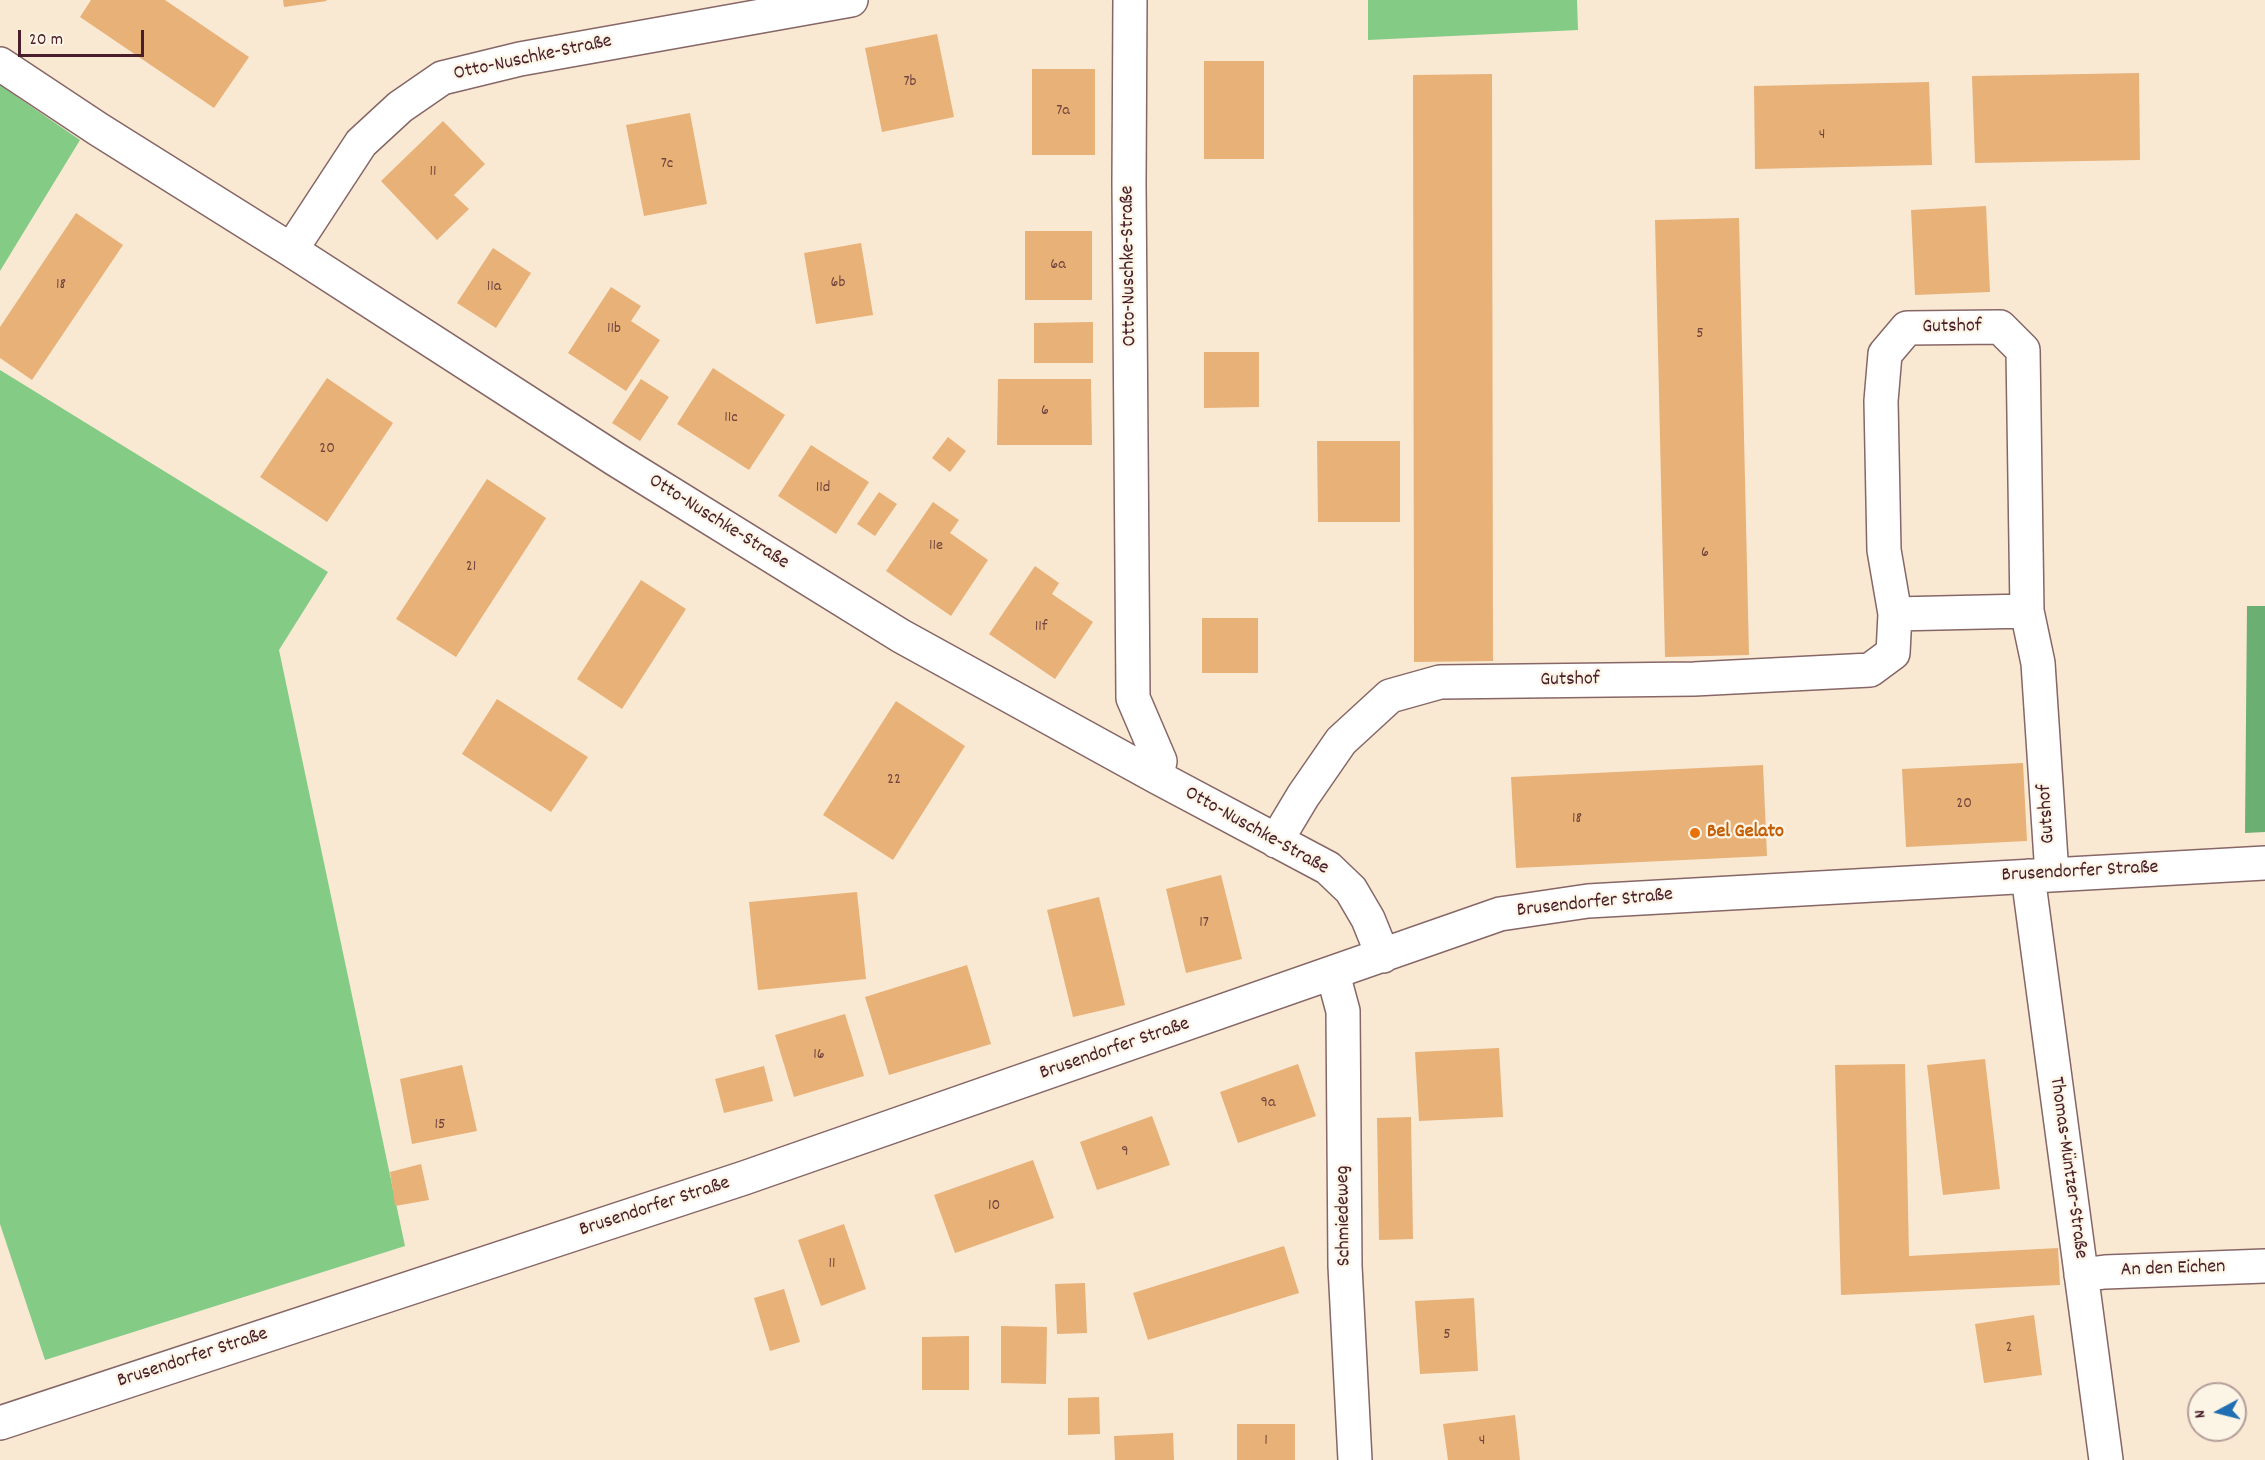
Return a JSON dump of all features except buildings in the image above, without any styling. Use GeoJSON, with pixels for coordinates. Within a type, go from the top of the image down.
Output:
{"type":"FeatureCollection","features":[{"type":"Feature","properties":{"kind":"street","name":"Otto-Nuschke-Straße"},"geometry":{"type":"LineString","coordinates":[[291,250],[362,143],[400,107],[442,78],[520,59],[851,0]]}},
{"type":"Feature","properties":{"kind":"street","name":"Otto-Nuschke-Straße"},"geometry":{"type":"LineString","coordinates":[[1130,0],[1129,194],[1133,698],[1160,761],[1157,777]]}},
{"type":"Feature","properties":{"kind":"street","name":"Otto-Nuschke-Straße"},"geometry":{"type":"LineString","coordinates":[[0,64],[615,459],[901,636],[1328,868],[1351,891],[1368,919],[1383,956]]}},
{"type":"Feature","properties":{"kind":"street","name":"Gutshof"},"geometry":{"type":"LineString","coordinates":[[1276,841],[1303,796],[1341,741],[1390,696],[1440,682],[1694,680],[1870,670],[1893,653],[1895,614],[1884,550],[1881,401],[1885,354],[1907,328],[2000,327],[2023,350],[2028,532],[2027,610],[2038,663],[2040,876]]}},
{"type":"Feature","properties":{"kind":"street"},"geometry":{"type":"LineString","coordinates":[[1895,614],[2027,610]]}},
{"type":"Feature","properties":{"kind":"street","name":"Brusendorfer Straße"},"geometry":{"type":"LineString","coordinates":[[0,1423],[744,1178],[1500,914],[1588,901],[2265,863]]}},
{"type":"Feature","properties":{"kind":"street","name":"Thomas-Müntzer-Straße"},"geometry":{"type":"LineString","coordinates":[[2040,876],[2082,1275],[2106,1460]]}},
{"type":"Feature","properties":{"kind":"street","name":"Schmiedeweg"},"geometry":{"type":"LineString","coordinates":[[1333,974],[1343,1011],[1345,1266],[1355,1460]]}},
{"type":"Feature","properties":{"kind":"street","name":"An den Eichen"},"geometry":{"type":"LineString","coordinates":[[2082,1275],[2105,1272],[2265,1266]]}},
{"type":"Feature","properties":{"kind":"green space"},"geometry":{"type":"Polygon","coordinates":[[[1368,0],[1577,0],[1578,30],[1368,40],[1368,0]]]}},
{"type":"Feature","properties":{"kind":"green space"},"geometry":{"type":"Polygon","coordinates":[[[0,85],[80,140],[0,271],[0,85]]]}},
{"type":"Feature","properties":{"kind":"green space"},"geometry":{"type":"Polygon","coordinates":[[[0,370],[328,572],[279,650],[405,1246],[45,1360],[0,1224],[0,370]]]}},
{"type":"Feature","properties":{"kind":"green space"},"geometry":{"type":"Polygon","coordinates":[[[2247,606],[2265,606],[2265,832],[2245,833],[2247,606]]]}},
{"type":"Feature","properties":{"kind":"place","name":"Bel Gelato"},"geometry":{"type":"Point","coordinates":[1695,833]}}]}
